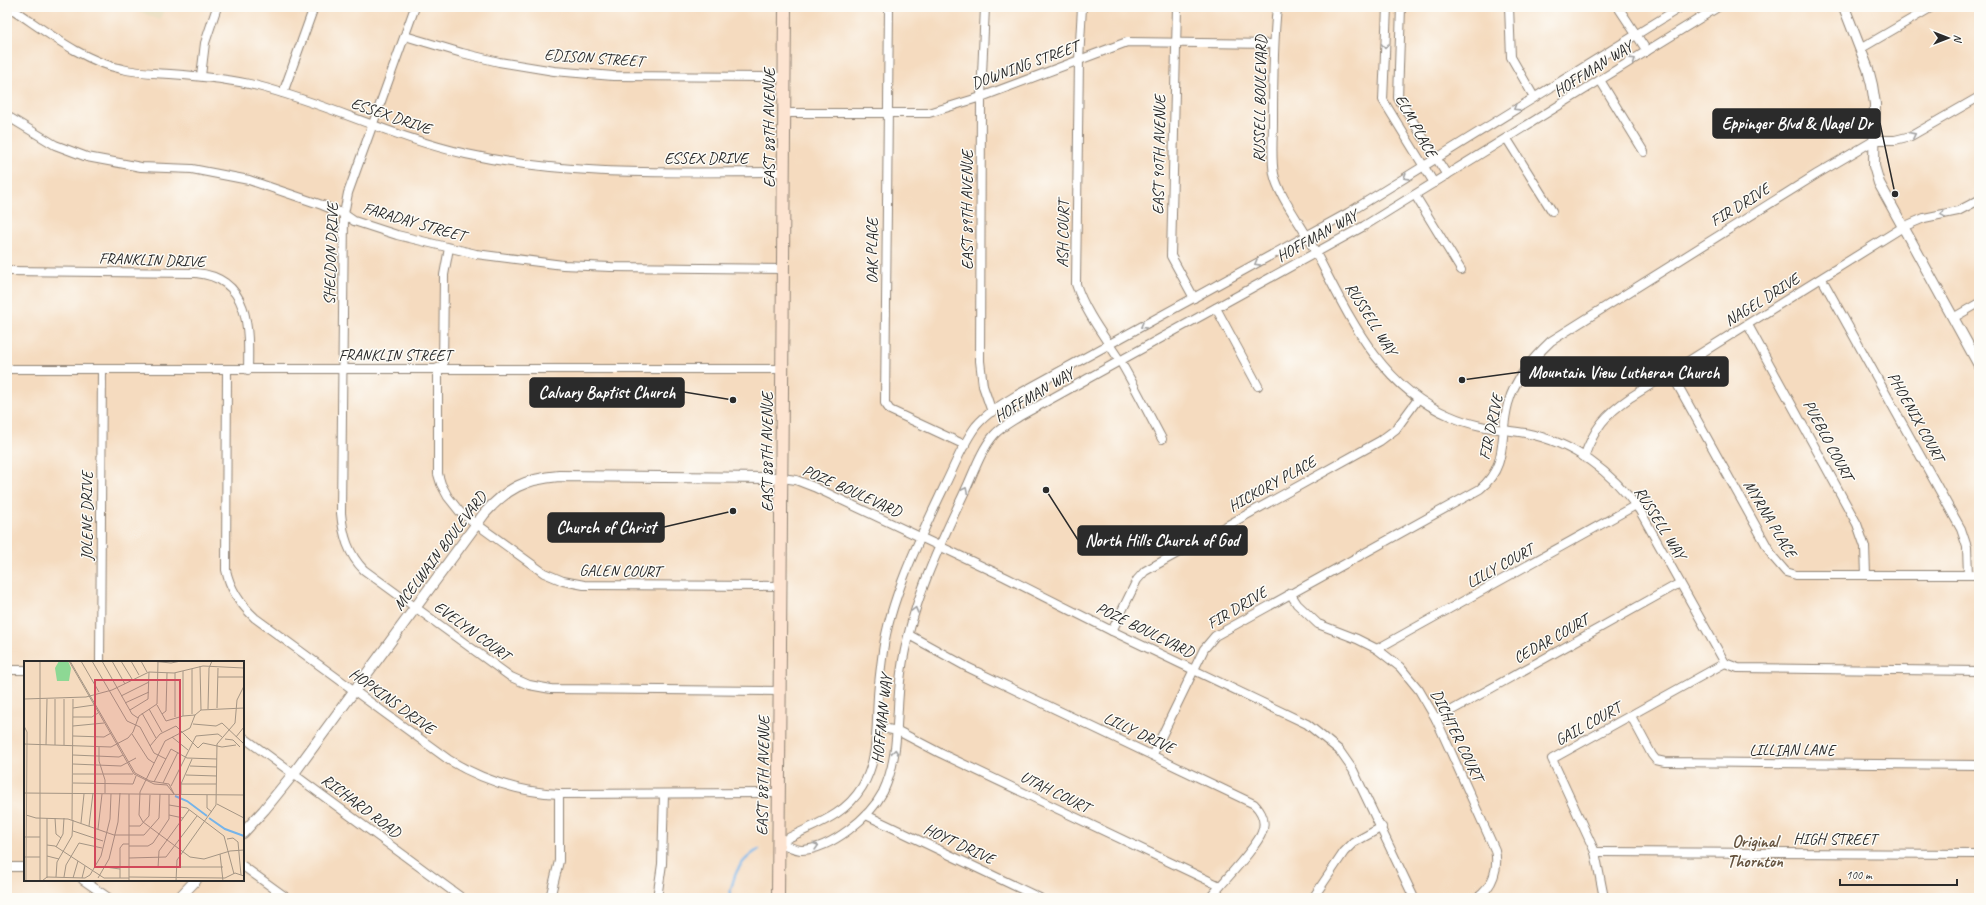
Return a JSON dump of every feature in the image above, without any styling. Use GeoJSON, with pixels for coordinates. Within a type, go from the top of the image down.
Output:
{"type":"FeatureCollection","features":[{"type":"Feature","properties":{"kind":"main road","name":"EAST 88TH AVENUE"},"geometry":{"type":"LineString","coordinates":[[778,898],[782,586],[785,7]]}},
{"type":"Feature","properties":{"kind":"street","name":"ESSEX DRIVE"},"geometry":{"type":"LineString","coordinates":[[9,7],[84,55],[105,65],[142,73],[201,76],[241,82],[283,93],[406,138],[464,153],[511,163],[585,171],[784,172]]}},
{"type":"Feature","properties":{"kind":"street"},"geometry":{"type":"LineString","coordinates":[[201,76],[206,43],[217,7]]}},
{"type":"Feature","properties":{"kind":"street"},"geometry":{"type":"LineString","coordinates":[[283,93],[314,7]]}},
{"type":"Feature","properties":{"kind":"street","name":"SHELDON DRIVE"},"geometry":{"type":"LineString","coordinates":[[343,369],[344,214],[348,193],[415,7]]}},
{"type":"Feature","properties":{"kind":"street","name":"OAK PLACE"},"geometry":{"type":"LineString","coordinates":[[889,7],[885,403],[890,410],[965,445]]}},
{"type":"Feature","properties":{"kind":"street","name":"EAST 89TH AVENUE"},"geometry":{"type":"LineString","coordinates":[[985,7],[981,97],[980,374],[992,412]]}},
{"type":"Feature","properties":{"kind":"street","name":"ASH COURT"},"geometry":{"type":"LineString","coordinates":[[1082,7],[1079,60],[1076,284],[1080,295],[1108,345],[1120,360],[1162,439]]}},
{"type":"Feature","properties":{"kind":"street","name":"EAST 90TH AVENUE"},"geometry":{"type":"LineString","coordinates":[[1177,7],[1171,256],[1194,298]]}},
{"type":"Feature","properties":{"kind":"street","name":"RUSSELL BOULEVARD"},"geometry":{"type":"LineString","coordinates":[[1277,7],[1274,44],[1275,178],[1316,253]]}},
{"type":"Feature","properties":{"kind":"street","name":"ELM PLACE"},"geometry":{"type":"LineString","coordinates":[[1387,7],[1384,100],[1434,183]]}},
{"type":"Feature","properties":{"kind":"street","name":"ELM PLACE"},"geometry":{"type":"LineString","coordinates":[[1401,7],[1398,98],[1447,175]]}},
{"type":"Feature","properties":{"kind":"street"},"geometry":{"type":"LineString","coordinates":[[1508,7],[1511,57],[1534,97]]}},
{"type":"Feature","properties":{"kind":"street"},"geometry":{"type":"LineString","coordinates":[[1618,7],[1647,51]]}},
{"type":"Feature","properties":{"kind":"street","name":"HOFFMAN WAY"},"geometry":{"type":"LineString","coordinates":[[778,843],[799,832],[826,821],[841,811],[862,787],[870,771],[875,755],[878,695],[887,627],[904,577],[921,537],[965,445],[976,426],[992,412],[1017,395],[1348,213],[1681,7]]}},
{"type":"Feature","properties":{"kind":"street","name":"HOFFMAN WAY"},"geometry":{"type":"LineString","coordinates":[[778,843],[801,850],[814,847],[847,831],[866,815],[882,793],[894,764],[898,730],[901,674],[909,635],[921,591],[939,545],[982,455],[994,436],[1020,416],[1316,253],[1415,195],[1718,7]]}},
{"type":"Feature","properties":{"kind":"street"},"geometry":{"type":"LineString","coordinates":[[1844,7],[1872,85],[1875,104],[1874,166],[1879,183],[1979,365]]}},
{"type":"Feature","properties":{"kind":"street"},"geometry":{"type":"LineString","coordinates":[[1860,49],[1932,7]]}},
{"type":"Feature","properties":{"kind":"street","name":"EDISON STREET"},"geometry":{"type":"LineString","coordinates":[[405,36],[499,62],[554,72],[613,76],[785,77]]}},
{"type":"Feature","properties":{"kind":"street","name":"DOWNING STREET"},"geometry":{"type":"LineString","coordinates":[[785,113],[929,113],[981,97],[1127,42],[1274,44]]}},
{"type":"Feature","properties":{"kind":"street"},"geometry":{"type":"LineString","coordinates":[[1600,80],[1644,152]]}},
{"type":"Feature","properties":{"kind":"street"},"geometry":{"type":"LineString","coordinates":[[1875,140],[1895,140],[1911,136],[1979,97]]}},
{"type":"Feature","properties":{"kind":"street","name":"FARADAY STREET"},"geometry":{"type":"LineString","coordinates":[[7,116],[55,145],[87,157],[127,165],[192,169],[220,173],[278,189],[344,214],[354,221],[397,235],[449,248],[516,260],[563,265],[784,269]]}},
{"type":"Feature","properties":{"kind":"street"},"geometry":{"type":"LineString","coordinates":[[1508,138],[1552,211]]}},
{"type":"Feature","properties":{"kind":"street","name":"FIR DRIVE"},"geometry":{"type":"LineString","coordinates":[[1153,754],[1204,649],[1215,636],[1290,593],[1480,489],[1492,477],[1498,466],[1508,403],[1515,384],[1530,362],[1551,341],[1817,174],[1875,140]]}},
{"type":"Feature","properties":{"kind":"street"},"geometry":{"type":"LineString","coordinates":[[1415,195],[1461,270]]}},
{"type":"Feature","properties":{"kind":"street","name":"NAGEL DRIVE"},"geometry":{"type":"LineString","coordinates":[[1584,457],[1591,438],[1607,415],[1631,397],[1903,227],[1924,218],[1958,211],[1979,200]]}},
{"type":"Feature","properties":{"kind":"street","name":"GALEN COURT"},"geometry":{"type":"LineString","coordinates":[[449,248],[444,274],[438,474],[440,484],[452,503],[460,512],[544,574],[572,584],[584,586],[782,586]]}},
{"type":"Feature","properties":{"kind":"street","name":"RUSSELL WAY"},"geometry":{"type":"LineString","coordinates":[[1316,253],[1370,351],[1396,380],[1418,399],[1451,417],[1472,424],[1544,438],[1560,444],[1584,457],[1609,475],[1636,505],[1725,663]]}},
{"type":"Feature","properties":{"kind":"street","name":"FRANKLIN DRIVE"},"geometry":{"type":"LineString","coordinates":[[7,271],[196,273],[217,279],[231,290],[244,311],[248,326],[248,370]]}},
{"type":"Feature","properties":{"kind":"street","name":"PHOENIX COURT"},"geometry":{"type":"LineString","coordinates":[[1822,279],[1962,530],[1967,547],[1968,575]]}},
{"type":"Feature","properties":{"kind":"street"},"geometry":{"type":"LineString","coordinates":[[1953,318],[1979,303]]}},
{"type":"Feature","properties":{"kind":"street"},"geometry":{"type":"LineString","coordinates":[[1216,308],[1258,386]]}},
{"type":"Feature","properties":{"kind":"street","name":"PUEBLO COURT"},"geometry":{"type":"LineString","coordinates":[[1748,325],[1857,524],[1865,547],[1866,575]]}},
{"type":"Feature","properties":{"kind":"street","name":"FRANKLIN STREET"},"geometry":{"type":"LineString","coordinates":[[7,369],[783,369]]}},
{"type":"Feature","properties":{"kind":"street","name":"EVELYN COURT"},"geometry":{"type":"LineString","coordinates":[[343,369],[341,513],[345,540],[352,554],[364,570],[415,608],[511,677],[524,684],[541,688],[780,691]]}},
{"type":"Feature","properties":{"kind":"street","name":"JOLENE DRIVE"},"geometry":{"type":"LineString","coordinates":[[100,661],[102,370]]}},
{"type":"Feature","properties":{"kind":"street","name":"HOPKINS DRIVE"},"geometry":{"type":"LineString","coordinates":[[227,370],[225,555],[228,580],[239,600],[255,618],[463,768],[508,788],[560,794],[779,793]]}},
{"type":"Feature","properties":{"kind":"street","name":"MYRNA PLACE"},"geometry":{"type":"LineString","coordinates":[[1671,372],[1773,557],[1786,572],[1796,575],[1979,575]]}},
{"type":"Feature","properties":{"kind":"street","name":"HICKORY PLACE"},"geometry":{"type":"LineString","coordinates":[[1112,631],[1137,580],[1145,571],[1380,441],[1396,429],[1418,399]]}},
{"type":"Feature","properties":{"kind":"street","name":"MCELWAIN BOULEVARD"},"geometry":{"type":"LineString","coordinates":[[244,831],[264,810],[294,773],[476,524],[495,501],[517,485],[544,477],[559,476],[782,478]]}},
{"type":"Feature","properties":{"kind":"street","name":"POZE BOULEVARD"},"geometry":{"type":"LineString","coordinates":[[782,478],[796,480],[814,487],[939,545],[1112,631],[1296,718],[1318,732],[1339,750],[1354,770],[1414,898]]}},
{"type":"Feature","properties":{"kind":"street","name":"LILLY COURT"},"geometry":{"type":"LineString","coordinates":[[1377,650],[1636,505]]}},
{"type":"Feature","properties":{"kind":"street","name":"CEDAR COURT"},"geometry":{"type":"LineString","coordinates":[[1436,719],[1680,583]]}},
{"type":"Feature","properties":{"kind":"street","name":"DICHTER COURT"},"geometry":{"type":"LineString","coordinates":[[1290,593],[1297,604],[1318,624],[1357,639],[1393,661],[1408,676],[1428,703],[1495,850],[1496,862],[1493,878],[1484,893],[1477,898]]}},
{"type":"Feature","properties":{"kind":"street","name":"LILLY DRIVE"},"geometry":{"type":"LineString","coordinates":[[909,635],[968,667],[1153,754],[1254,804],[1261,812],[1264,825],[1260,838],[1210,898]]}},
{"type":"Feature","properties":{"kind":"street"},"geometry":{"type":"LineString","coordinates":[[1725,663],[1738,668],[1979,671]]}},
{"type":"Feature","properties":{"kind":"street","name":"GAIL COURT"},"geometry":{"type":"LineString","coordinates":[[1604,898],[1595,852],[1552,759],[1725,663]]}},
{"type":"Feature","properties":{"kind":"street"},"geometry":{"type":"LineString","coordinates":[[7,670],[24,670]]}},
{"type":"Feature","properties":{"kind":"street","name":"LILLIAN LANE"},"geometry":{"type":"LineString","coordinates":[[1631,716],[1652,755],[1656,760],[1665,762],[1979,765]]}},
{"type":"Feature","properties":{"kind":"street","name":"UTAH COURT"},"geometry":{"type":"LineString","coordinates":[[877,727],[898,730],[940,753],[1220,886]]}},
{"type":"Feature","properties":{"kind":"street","name":"RICHARD ROAD"},"geometry":{"type":"LineString","coordinates":[[244,738],[462,898]]}},
{"type":"Feature","properties":{"kind":"street"},"geometry":{"type":"LineString","coordinates":[[550,898],[559,861],[560,794]]}},
{"type":"Feature","properties":{"kind":"street"},"geometry":{"type":"LineString","coordinates":[[657,898],[662,864],[664,794]]}},
{"type":"Feature","properties":{"kind":"street","name":"HOYT DRIVE"},"geometry":{"type":"LineString","coordinates":[[866,815],[1040,898]]}},
{"type":"Feature","properties":{"kind":"street"},"geometry":{"type":"LineString","coordinates":[[1313,898],[1348,847],[1358,839],[1382,827]]}},
{"type":"Feature","properties":{"kind":"street","name":"HIGH STREET"},"geometry":{"type":"LineString","coordinates":[[1595,852],[1979,854]]}},
{"type":"Feature","properties":{"kind":"street"},"geometry":{"type":"LineString","coordinates":[[7,867],[24,867]]}},
{"type":"Feature","properties":{"kind":"street"},"geometry":{"type":"LineString","coordinates":[[244,867],[287,898]]}},
{"type":"Feature","properties":{"kind":"street"},"geometry":{"type":"LineString","coordinates":[[84,881],[109,898]]}},
{"type":"Feature","properties":{"kind":"street"},"geometry":{"type":"LineString","coordinates":[[179,898],[195,881]]}},
{"type":"Feature","properties":{"kind":"shaded area"},"geometry":{"type":"Polygon","coordinates":[[[129,7],[165,7],[160,20],[129,7]]]}},
{"type":"Feature","properties":{"kind":"waterway"},"geometry":{"type":"LineString","coordinates":[[729,898],[735,876],[741,864],[759,849]]}},
{"type":"Feature","properties":{"kind":"place","name":"Eppinger Blvd & Nagel Dr"},"geometry":{"type":"Point","coordinates":[1895,194]}},
{"type":"Feature","properties":{"kind":"place","name":"Mountain View Lutheran Church"},"geometry":{"type":"Point","coordinates":[1462,380]}},
{"type":"Feature","properties":{"kind":"place","name":"Calvary Baptist Church"},"geometry":{"type":"Point","coordinates":[733,400]}},
{"type":"Feature","properties":{"kind":"place","name":"North Hills Church of God"},"geometry":{"type":"Point","coordinates":[1046,490]}},
{"type":"Feature","properties":{"kind":"place","name":"Church of Christ"},"geometry":{"type":"Point","coordinates":[733,511]}},
{"type":"Feature","properties":{"kind":"district","name":"Original Thornton"},"geometry":{"type":"Point","coordinates":[1755,851]}}]}
